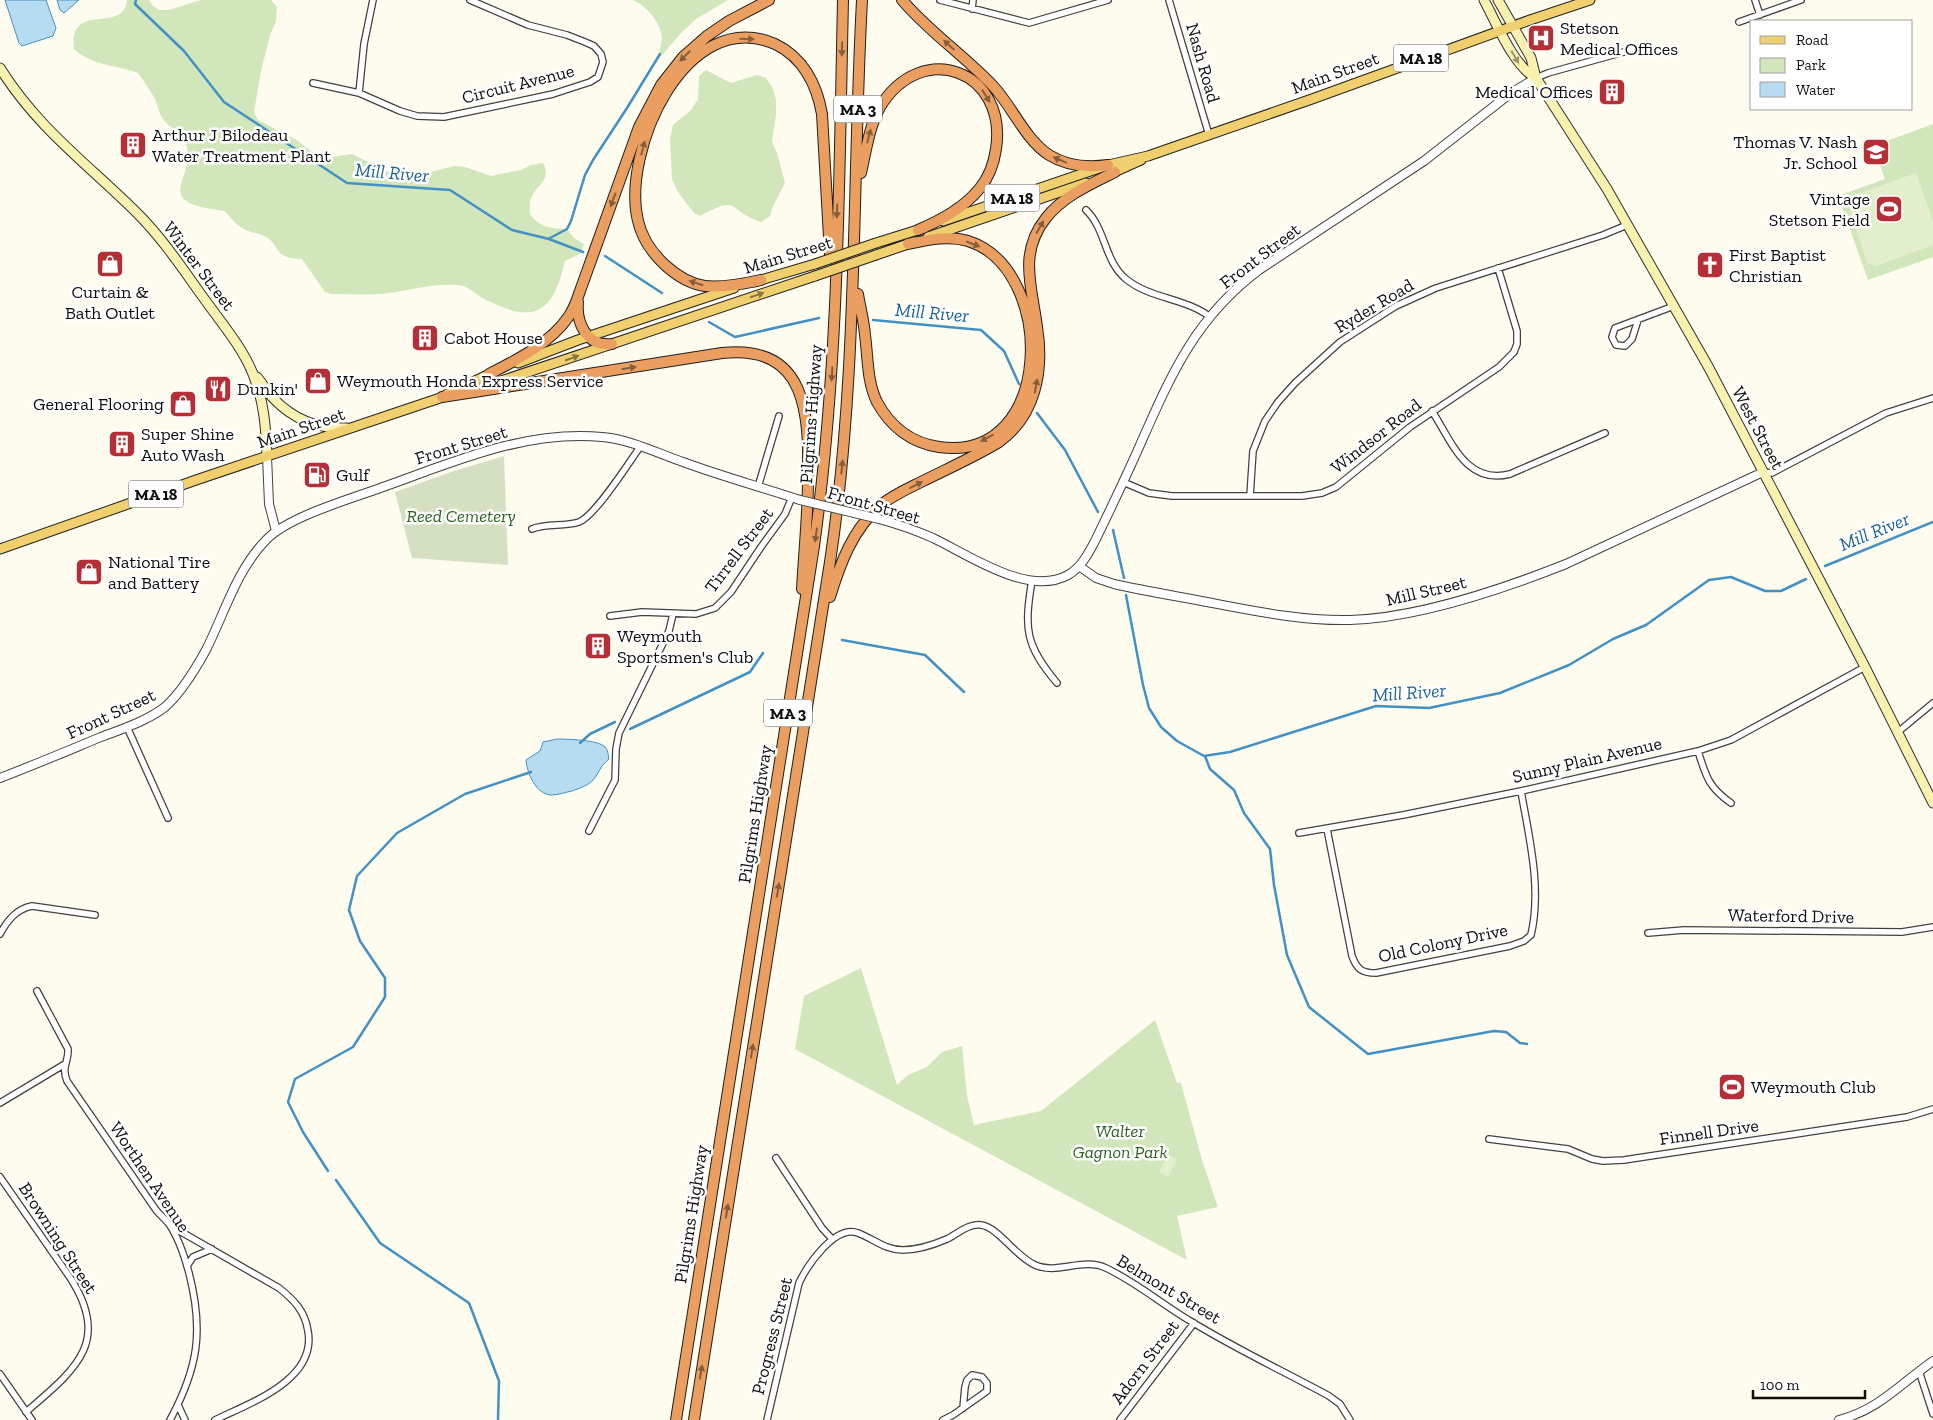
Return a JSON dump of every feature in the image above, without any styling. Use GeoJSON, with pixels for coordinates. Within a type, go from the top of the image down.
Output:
{"type":"FeatureCollection","features":[{"type":"Feature","properties":{"kind":"highway"},"geometry":{"type":"LineString","coordinates":[[489,374],[528,352],[557,330],[569,315],[580,291],[639,127],[660,85],[683,57],[707,36],[729,21],[769,0]]}},
{"type":"Feature","properties":{"kind":"highway","name":"Pilgrims Highway"},"geometry":{"type":"LineString","coordinates":[[676,1420],[814,546],[824,466],[833,343],[843,0]]}},
{"type":"Feature","properties":{"kind":"highway","name":"Pilgrims Highway"},"geometry":{"type":"LineString","coordinates":[[694,1420],[813,671],[843,466],[849,397],[862,0]]}},
{"type":"Feature","properties":{"kind":"highway"},"geometry":{"type":"LineString","coordinates":[[902,0],[993,87],[1032,139],[1044,151],[1072,165],[1112,169]]}},
{"type":"Feature","properties":{"kind":"highway"},"geometry":{"type":"LineString","coordinates":[[761,280],[711,286],[701,285],[684,279],[669,269],[652,251],[642,234],[637,214],[636,185],[640,159],[647,133],[661,102],[680,74],[699,55],[719,43],[735,39],[758,39],[770,42],[786,50],[808,73],[817,93],[822,122],[832,288],[833,343]]}},
{"type":"Feature","properties":{"kind":"highway"},"geometry":{"type":"LineString","coordinates":[[855,218],[868,142],[874,122],[883,103],[894,89],[914,74],[930,69],[954,70],[965,74],[974,81],[986,94],[992,105],[997,129],[994,162],[986,181],[970,199],[950,214],[918,230]]}},
{"type":"Feature","properties":{"kind":"highway"},"geometry":{"type":"LineString","coordinates":[[813,671],[827,607],[839,568],[851,542],[870,515],[898,494],[999,442],[1017,426],[1027,412],[1036,387],[1039,358],[1038,327],[1028,274],[1028,262],[1034,238],[1042,223],[1057,206],[1112,169]]}},
{"type":"Feature","properties":{"kind":"highway"},"geometry":{"type":"LineString","coordinates":[[854,274],[873,389],[877,402],[888,419],[908,437],[931,446],[957,448],[988,438],[1001,430],[1011,419],[1020,405],[1026,389],[1030,365],[1030,345],[1028,324],[1021,298],[1005,266],[994,255],[979,246],[962,240],[951,239],[908,244]]}},
{"type":"Feature","properties":{"kind":"highway"},"geometry":{"type":"LineString","coordinates":[[580,291],[577,314],[582,329],[588,337],[599,344],[612,344]]}},
{"type":"Feature","properties":{"kind":"highway"},"geometry":{"type":"LineString","coordinates":[[442,396],[729,352],[753,352],[765,356],[780,366],[793,379],[800,392],[806,410],[808,430],[807,509],[795,668]]}},
{"type":"Feature","properties":{"kind":"main road"},"geometry":{"type":"LineString","coordinates":[[1484,0],[1521,66],[1536,78]]}},
{"type":"Feature","properties":{"kind":"main road"},"geometry":{"type":"LineString","coordinates":[[1498,0],[1531,58],[1536,78]]}},
{"type":"Feature","properties":{"kind":"main road","name":"Main Street"},"geometry":{"type":"LineString","coordinates":[[0,550],[442,396],[508,379],[908,244],[1500,30],[1590,0]]}},
{"type":"Feature","properties":{"kind":"main road","name":"Winter Street"},"geometry":{"type":"LineString","coordinates":[[0,68],[18,95],[44,126],[139,215],[160,239],[238,346],[253,374],[263,405],[268,456]]}},
{"type":"Feature","properties":{"kind":"main road","name":"West Street"},"geometry":{"type":"LineString","coordinates":[[1536,78],[1602,180],[1709,368],[1865,667],[1933,803]]}},
{"type":"Feature","properties":{"kind":"main road","name":"Main Street"},"geometry":{"type":"LineString","coordinates":[[442,396],[489,374],[588,337],[1112,169]]}},
{"type":"Feature","properties":{"kind":"main road"},"geometry":{"type":"LineString","coordinates":[[253,374],[285,410],[296,417],[319,426],[350,428]]}},
{"type":"Feature","properties":{"kind":"street"},"geometry":{"type":"LineString","coordinates":[[359,93],[364,44],[373,0]]}},
{"type":"Feature","properties":{"kind":"street","name":"Circuit Avenue"},"geometry":{"type":"LineString","coordinates":[[313,83],[359,93],[408,113],[444,117],[554,94],[590,82],[598,77],[603,62],[601,54],[594,46],[567,35],[528,25],[470,0]]}},
{"type":"Feature","properties":{"kind":"street"},"geometry":{"type":"LineString","coordinates":[[940,0],[1029,23],[1108,0]]}},
{"type":"Feature","properties":{"kind":"street"},"geometry":{"type":"LineString","coordinates":[[972,9],[973,0]]}},
{"type":"Feature","properties":{"kind":"street","name":"Nash Road"},"geometry":{"type":"LineString","coordinates":[[1170,0],[1209,135]]}},
{"type":"Feature","properties":{"kind":"street"},"geometry":{"type":"LineString","coordinates":[[1756,0],[1760,15]]}},
{"type":"Feature","properties":{"kind":"street"},"geometry":{"type":"LineString","coordinates":[[1740,22],[1801,0]]}},
{"type":"Feature","properties":{"kind":"street","name":"Front Street"},"geometry":{"type":"LineString","coordinates":[[0,778],[127,727],[159,711],[180,690],[200,660],[248,563],[262,544],[276,531],[303,517],[466,456],[547,438],[572,436],[613,439],[758,487],[879,519],[924,534],[1004,573],[1032,580],[1060,578],[1079,566],[1096,539],[1170,378],[1186,349],[1210,317],[1236,289],[1259,270],[1424,161],[1511,93],[1536,78],[1631,50]]}},
{"type":"Feature","properties":{"kind":"street"},"geometry":{"type":"LineString","coordinates":[[1086,210],[1099,226],[1114,264],[1126,279],[1139,288],[1197,309],[1210,317]]}},
{"type":"Feature","properties":{"kind":"street","name":"Ryder Road"},"geometry":{"type":"LineString","coordinates":[[1250,496],[1253,451],[1265,421],[1278,402],[1312,366],[1340,342],[1396,306],[1436,288],[1603,236],[1627,225]]}},
{"type":"Feature","properties":{"kind":"street","name":"Windsor Road"},"geometry":{"type":"LineString","coordinates":[[1123,482],[1143,491],[1162,495],[1302,496],[1329,491],[1349,478],[1391,442],[1432,411],[1499,367],[1514,352],[1517,344],[1517,331],[1498,268]]}},
{"type":"Feature","properties":{"kind":"street"},"geometry":{"type":"LineString","coordinates":[[1638,320],[1630,343],[1625,346],[1616,345],[1612,337],[1612,332],[1615,328],[1674,306]]}},
{"type":"Feature","properties":{"kind":"street"},"geometry":{"type":"LineString","coordinates":[[1763,472],[1772,473],[1886,413],[1933,398]]}},
{"type":"Feature","properties":{"kind":"street"},"geometry":{"type":"LineString","coordinates":[[1432,411],[1465,462],[1475,471],[1487,476],[1510,474],[1605,433]]}},
{"type":"Feature","properties":{"kind":"street"},"geometry":{"type":"LineString","coordinates":[[758,487],[779,416]]}},
{"type":"Feature","properties":{"kind":"street"},"geometry":{"type":"LineString","coordinates":[[532,529],[542,526],[575,523],[585,519],[597,506],[640,447]]}},
{"type":"Feature","properties":{"kind":"street","name":"Winter Street"},"geometry":{"type":"LineString","coordinates":[[268,456],[269,504],[276,531]]}},
{"type":"Feature","properties":{"kind":"street","name":"Mill Street"},"geometry":{"type":"LineString","coordinates":[[1079,566],[1096,578],[1114,584],[1249,610],[1323,620],[1378,618],[1462,599],[1538,575],[1592,552],[1763,472]]}},
{"type":"Feature","properties":{"kind":"street","name":"Tirrell Street"},"geometry":{"type":"LineString","coordinates":[[610,616],[642,612],[688,614],[708,611],[725,600],[796,498]]}},
{"type":"Feature","properties":{"kind":"street"},"geometry":{"type":"LineString","coordinates":[[1032,580],[1028,615],[1030,640],[1040,662],[1057,683]]}},
{"type":"Feature","properties":{"kind":"street"},"geometry":{"type":"LineString","coordinates":[[589,831],[615,780],[616,743],[619,733],[669,631],[673,614]]}},
{"type":"Feature","properties":{"kind":"street","name":"Sunny Plain Avenue"},"geometry":{"type":"LineString","coordinates":[[1299,833],[1521,791],[1698,750],[1731,740],[1865,667]]}},
{"type":"Feature","properties":{"kind":"street"},"geometry":{"type":"LineString","coordinates":[[1898,732],[1933,703]]}},
{"type":"Feature","properties":{"kind":"street"},"geometry":{"type":"LineString","coordinates":[[127,727],[168,818]]}},
{"type":"Feature","properties":{"kind":"street"},"geometry":{"type":"LineString","coordinates":[[1698,750],[1712,787],[1716,793],[1731,803]]}},
{"type":"Feature","properties":{"kind":"street","name":"Old Colony Drive"},"geometry":{"type":"LineString","coordinates":[[1328,829],[1355,965],[1360,971],[1365,973],[1394,969],[1510,946],[1524,941],[1531,935],[1535,906],[1534,871],[1521,791]]}},
{"type":"Feature","properties":{"kind":"street"},"geometry":{"type":"LineString","coordinates":[[0,933],[10,919],[26,907],[32,906],[95,915]]}},
{"type":"Feature","properties":{"kind":"street","name":"Waterford Drive"},"geometry":{"type":"LineString","coordinates":[[1648,933],[1684,930],[1902,932],[1933,927]]}},
{"type":"Feature","properties":{"kind":"street","name":"Worthen Avenue"},"geometry":{"type":"LineString","coordinates":[[37,991],[66,1042],[69,1056],[64,1069],[67,1081],[156,1210],[168,1224],[187,1266],[196,1307],[196,1348],[188,1383],[170,1420]]}},
{"type":"Feature","properties":{"kind":"street"},"geometry":{"type":"LineString","coordinates":[[0,1103],[65,1064]]}},
{"type":"Feature","properties":{"kind":"street","name":"Finnell Drive"},"geometry":{"type":"LineString","coordinates":[[1488,1139],[1568,1149],[1592,1159],[1603,1161],[1624,1160],[1907,1117],[1933,1109]]}},
{"type":"Feature","properties":{"kind":"street"},"geometry":{"type":"LineString","coordinates":[[776,1158],[832,1240]]}},
{"type":"Feature","properties":{"kind":"street","name":"Browning Street"},"geometry":{"type":"LineString","coordinates":[[0,1177],[71,1279],[87,1312],[88,1330],[86,1346],[79,1361],[62,1381],[26,1412]]}},
{"type":"Feature","properties":{"kind":"street"},"geometry":{"type":"LineString","coordinates":[[168,1224],[279,1288],[294,1301],[304,1317],[309,1336],[309,1344],[304,1361],[292,1377],[273,1391],[215,1420]]}},
{"type":"Feature","properties":{"kind":"street","name":"Belmont Street"},"geometry":{"type":"LineString","coordinates":[[832,1240],[849,1231],[889,1248],[916,1249],[932,1245],[972,1226],[983,1225],[991,1228],[1018,1254],[1036,1266],[1048,1268],[1085,1264],[1104,1267],[1194,1323],[1329,1396],[1340,1404],[1350,1420]]}},
{"type":"Feature","properties":{"kind":"street","name":"Progress Street"},"geometry":{"type":"LineString","coordinates":[[767,1420],[799,1284],[806,1270],[832,1240]]}},
{"type":"Feature","properties":{"kind":"street"},"geometry":{"type":"LineString","coordinates":[[187,1266],[193,1257],[212,1249]]}},
{"type":"Feature","properties":{"kind":"street","name":"Adorn Street"},"geometry":{"type":"LineString","coordinates":[[1120,1420],[1194,1323]]}},
{"type":"Feature","properties":{"kind":"street"},"geometry":{"type":"LineString","coordinates":[[1839,1420],[1866,1411],[1884,1400],[1919,1370],[1933,1361]]}},
{"type":"Feature","properties":{"kind":"street"},"geometry":{"type":"LineString","coordinates":[[1919,1370],[1933,1414]]}},
{"type":"Feature","properties":{"kind":"street"},"geometry":{"type":"LineString","coordinates":[[0,1374],[32,1420]]}},
{"type":"Feature","properties":{"kind":"street"},"geometry":{"type":"LineString","coordinates":[[943,1420],[962,1408],[987,1391],[987,1383],[982,1377],[972,1375],[967,1380],[962,1408]]}},
{"type":"Feature","properties":{"kind":"street"},"geometry":{"type":"LineString","coordinates":[[178,1405],[185,1420]]}},
{"type":"Feature","properties":{"kind":"green space"},"geometry":{"type":"Polygon","coordinates":[[[127,0],[149,0],[159,10],[169,10],[201,0],[271,0],[277,7],[276,21],[270,35],[261,71],[254,112],[258,120],[295,139],[319,157],[352,154],[399,177],[411,177],[454,166],[465,167],[491,176],[543,163],[546,174],[545,178],[531,198],[530,214],[537,222],[546,226],[567,229],[574,238],[584,244],[580,254],[565,261],[560,280],[546,305],[526,313],[498,306],[468,288],[458,285],[429,286],[381,294],[331,294],[325,292],[302,259],[281,254],[270,240],[241,227],[225,211],[201,207],[187,201],[181,195],[188,155],[185,142],[162,118],[155,99],[138,73],[89,59],[74,49],[74,34],[79,26],[87,21],[117,16],[124,10],[127,0]]]}},
{"type":"Feature","properties":{"kind":"green space"},"geometry":{"type":"Polygon","coordinates":[[[633,0],[728,0],[696,19],[663,54],[660,54],[662,38],[659,26],[648,10],[633,0]]]}},
{"type":"Feature","properties":{"kind":"green space"},"geometry":{"type":"Polygon","coordinates":[[[706,70],[731,83],[757,75],[766,78],[772,87],[776,99],[776,114],[772,142],[785,183],[770,216],[761,222],[750,218],[729,205],[713,209],[700,216],[694,213],[687,204],[678,192],[672,179],[670,139],[673,125],[691,110],[698,99],[699,76],[706,70]]]}},
{"type":"Feature","properties":{"kind":"green space"},"geometry":{"type":"Polygon","coordinates":[[[1933,124],[1933,257],[1868,280],[1838,196],[1885,179],[1873,146],[1933,124]]]}},
{"type":"Feature","properties":{"kind":"green space","name":"Vintage Stetson Field"},"geometry":{"type":"Polygon","coordinates":[[[1916,173],[1933,221],[1933,245],[1876,266],[1867,263],[1846,198],[1916,173]]]}},
{"type":"Feature","properties":{"kind":"green space","name":"Reed Cemetery"},"geometry":{"type":"Polygon","coordinates":[[[504,456],[508,565],[412,558],[395,492],[504,456]]]}},
{"type":"Feature","properties":{"kind":"green space","name":"Walter Gagnon Park"},"geometry":{"type":"Polygon","coordinates":[[[861,968],[897,1085],[908,1075],[927,1067],[942,1052],[962,1046],[967,1096],[974,1125],[1041,1111],[1155,1020],[1177,1083],[1181,1083],[1202,1160],[1218,1207],[1177,1216],[1187,1260],[795,1049],[804,996],[861,968]]]}},
{"type":"Feature","properties":{"kind":"green space"},"geometry":{"type":"Polygon","coordinates":[[[1168,1155],[1177,1159],[1168,1177],[1159,1172],[1168,1155]]]}},
{"type":"Feature","properties":{"kind":"water"},"geometry":{"type":"Polygon","coordinates":[[[5,0],[46,0],[56,28],[53,36],[22,46],[19,43],[5,0]]]}},
{"type":"Feature","properties":{"kind":"water"},"geometry":{"type":"Polygon","coordinates":[[[57,0],[79,0],[64,13],[60,10],[57,0]]]}},
{"type":"Feature","properties":{"kind":"water"},"geometry":{"type":"Polygon","coordinates":[[[557,739],[582,740],[602,745],[607,749],[609,759],[589,784],[572,791],[552,795],[541,791],[533,782],[526,760],[540,751],[543,742],[557,739]]]}},
{"type":"Feature","properties":{"kind":"waterway","name":"Mill River"},"geometry":{"type":"LineString","coordinates":[[136,0],[135,4],[184,51],[224,102],[347,183],[450,190],[512,230],[549,239],[583,252]]}},
{"type":"Feature","properties":{"kind":"waterway"},"geometry":{"type":"LineString","coordinates":[[550,238],[567,229],[585,175],[660,54]]}},
{"type":"Feature","properties":{"kind":"waterway","name":"Mill River"},"geometry":{"type":"LineString","coordinates":[[605,256],[662,293]]}},
{"type":"Feature","properties":{"kind":"waterway","name":"Mill River"},"geometry":{"type":"LineString","coordinates":[[709,322],[735,337],[819,318]]}},
{"type":"Feature","properties":{"kind":"waterway","name":"Mill River"},"geometry":{"type":"LineString","coordinates":[[873,320],[981,330],[1004,351],[1019,384]]}},
{"type":"Feature","properties":{"kind":"waterway","name":"Mill River"},"geometry":{"type":"LineString","coordinates":[[1037,413],[1065,450],[1098,512]]}},
{"type":"Feature","properties":{"kind":"waterway","name":"Mill River"},"geometry":{"type":"LineString","coordinates":[[1825,566],[1933,522]]}},
{"type":"Feature","properties":{"kind":"waterway","name":"Mill River"},"geometry":{"type":"LineString","coordinates":[[1113,530],[1124,578]]}},
{"type":"Feature","properties":{"kind":"waterway","name":"Mill River"},"geometry":{"type":"LineString","coordinates":[[1126,595],[1149,708],[1161,727],[1177,741],[1204,756],[1230,752],[1376,706],[1429,708],[1500,693],[1569,665],[1613,639],[1646,625],[1709,580],[1731,577],[1765,591],[1781,591],[1806,579]]}},
{"type":"Feature","properties":{"kind":"waterway"},"geometry":{"type":"LineString","coordinates":[[842,640],[925,655],[964,692]]}},
{"type":"Feature","properties":{"kind":"waterway"},"geometry":{"type":"LineString","coordinates":[[630,729],[750,672],[763,653]]}},
{"type":"Feature","properties":{"kind":"waterway"},"geometry":{"type":"LineString","coordinates":[[580,743],[590,734],[615,722]]}},
{"type":"Feature","properties":{"kind":"waterway"},"geometry":{"type":"LineString","coordinates":[[1205,756],[1210,769],[1234,790],[1244,813],[1270,849],[1274,885],[1287,955],[1309,1007],[1368,1054],[1494,1031],[1506,1032],[1520,1043],[1527,1044]]}},
{"type":"Feature","properties":{"kind":"waterway"},"geometry":{"type":"LineString","coordinates":[[328,1171],[303,1132],[288,1102],[295,1079],[353,1047],[385,997],[385,978],[360,941],[349,910],[357,876],[397,833],[465,794],[531,772]]}},
{"type":"Feature","properties":{"kind":"waterway"},"geometry":{"type":"LineString","coordinates":[[336,1180],[380,1243],[469,1303],[499,1381],[498,1420]]}},
{"type":"Feature","properties":{"kind":"place","name":"Stetson Medical Offices"},"geometry":{"type":"Point","coordinates":[1541,38]}},
{"type":"Feature","properties":{"kind":"place","name":"Medical Offices"},"geometry":{"type":"Point","coordinates":[1612,92]}},
{"type":"Feature","properties":{"kind":"place","name":"Arthur J Bilodeau Water Treatment Plant"},"geometry":{"type":"Point","coordinates":[133,145]}},
{"type":"Feature","properties":{"kind":"place","name":"Thomas V. Nash Jr. School"},"geometry":{"type":"Point","coordinates":[1876,152]}},
{"type":"Feature","properties":{"kind":"place","name":"Vintage Stetson Field"},"geometry":{"type":"Point","coordinates":[1889,209]}},
{"type":"Feature","properties":{"kind":"place","name":"Curtain & Bath Outlet"},"geometry":{"type":"Point","coordinates":[110,264]}},
{"type":"Feature","properties":{"kind":"place","name":"First Baptist Christian"},"geometry":{"type":"Point","coordinates":[1710,265]}},
{"type":"Feature","properties":{"kind":"place","name":"Cabot House"},"geometry":{"type":"Point","coordinates":[425,338]}},
{"type":"Feature","properties":{"kind":"place","name":"Weymouth Honda Express Service"},"geometry":{"type":"Point","coordinates":[318,381]}},
{"type":"Feature","properties":{"kind":"place","name":"Dunkin'"},"geometry":{"type":"Point","coordinates":[218,389]}},
{"type":"Feature","properties":{"kind":"place","name":"General Flooring"},"geometry":{"type":"Point","coordinates":[183,404]}},
{"type":"Feature","properties":{"kind":"place","name":"Super Shine Auto Wash"},"geometry":{"type":"Point","coordinates":[122,444]}},
{"type":"Feature","properties":{"kind":"place","name":"Gulf"},"geometry":{"type":"Point","coordinates":[317,475]}},
{"type":"Feature","properties":{"kind":"place","name":"National Tire and Battery"},"geometry":{"type":"Point","coordinates":[89,572]}},
{"type":"Feature","properties":{"kind":"place","name":"Weymouth Sportsmen's Club"},"geometry":{"type":"Point","coordinates":[598,646]}},
{"type":"Feature","properties":{"kind":"place","name":"Weymouth Club"},"geometry":{"type":"Point","coordinates":[1732,1087]}}]}
